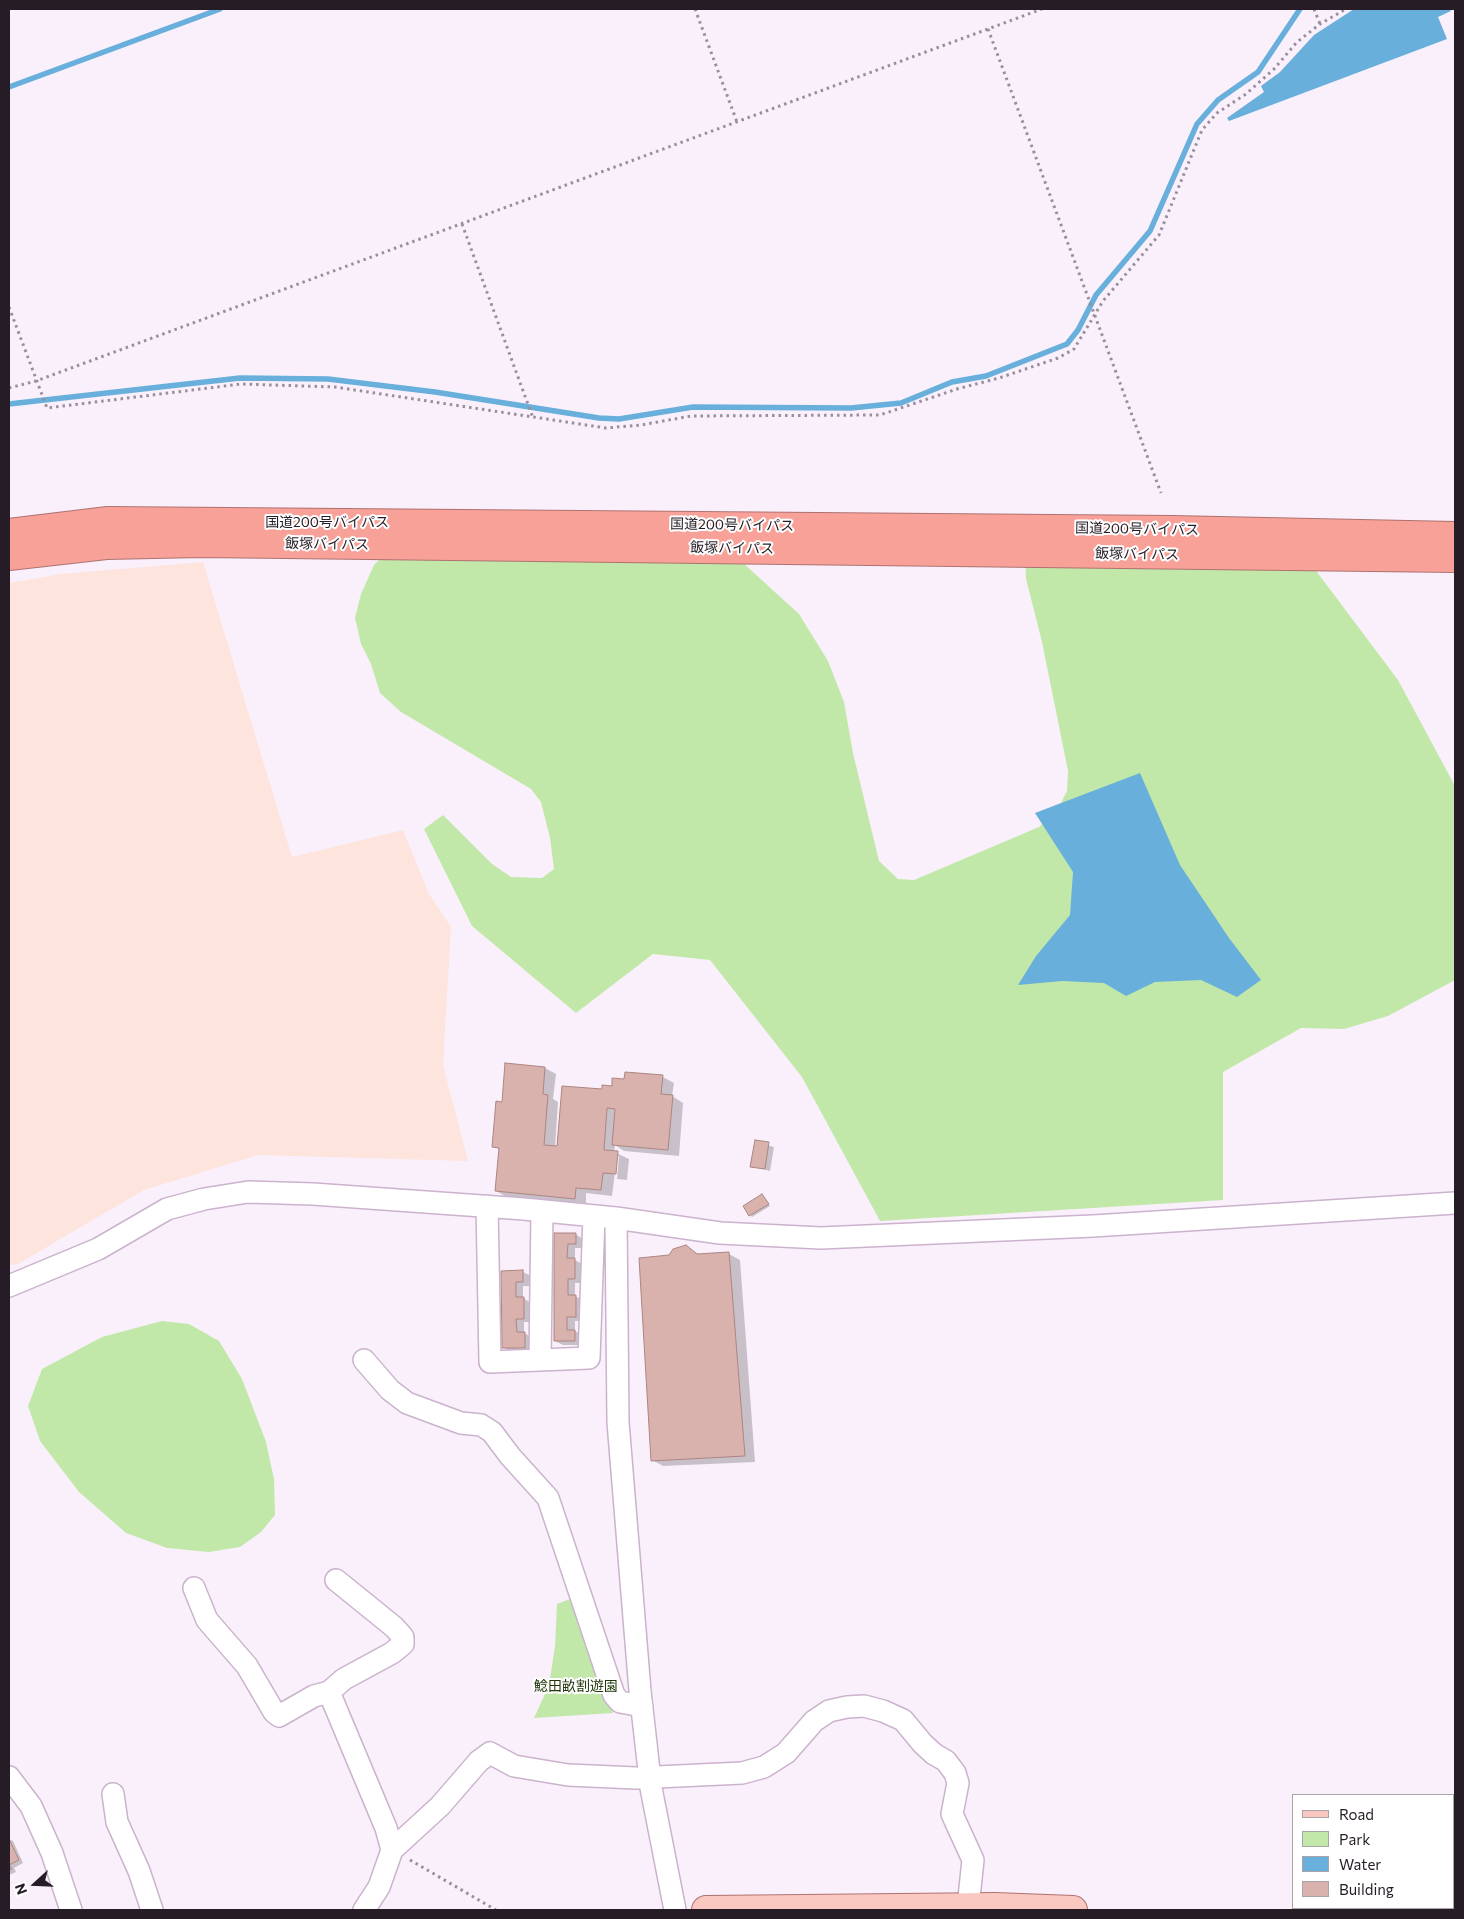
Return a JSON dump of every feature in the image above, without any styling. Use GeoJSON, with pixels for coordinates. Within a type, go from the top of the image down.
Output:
{"type":"FeatureCollection","features":[{"type":"Feature","properties":{"kind":"highway","name":"国道200号バイパス"},"geometry":{"type":"LineString","coordinates":[[9,533],[117,521],[1123,529],[1455,536]]}},
{"type":"Feature","properties":{"kind":"highway","name":"飯塚バイパス"},"geometry":{"type":"LineString","coordinates":[[9,556],[106,546],[201,542],[1455,558]]}},
{"type":"Feature","properties":{"kind":"main road"},"geometry":{"type":"LineString","coordinates":[[706,1910],[968,1907],[1073,1910]]}},
{"type":"Feature","properties":{"kind":"street"},"geometry":{"type":"LineString","coordinates":[[9,1286],[98,1249],[168,1209],[248,1192],[313,1194],[487,1206],[616,1218],[720,1233],[821,1238],[1093,1226],[1455,1203]]}},
{"type":"Feature","properties":{"kind":"street"},"geometry":{"type":"LineString","coordinates":[[487,1206],[490,1362],[589,1358],[594,1216]]}},
{"type":"Feature","properties":{"kind":"street"},"geometry":{"type":"LineString","coordinates":[[540,1360],[542,1211]]}},
{"type":"Feature","properties":{"kind":"street"},"geometry":{"type":"LineString","coordinates":[[616,1218],[618,1422],[642,1706],[649,1777],[676,1910]]}},
{"type":"Feature","properties":{"kind":"street"},"geometry":{"type":"LineString","coordinates":[[364,1360],[390,1390],[407,1403],[461,1423],[481,1425],[492,1432],[510,1456],[548,1498],[614,1695],[620,1702],[642,1706]]}},
{"type":"Feature","properties":{"kind":"street"},"geometry":{"type":"LineString","coordinates":[[194,1588],[207,1620],[247,1666],[274,1712],[279,1716],[314,1696],[329,1692],[344,1678],[392,1653],[403,1644],[403,1637],[394,1626],[336,1580]]}},
{"type":"Feature","properties":{"kind":"street"},"geometry":{"type":"LineString","coordinates":[[329,1692],[386,1828],[392,1850]]}},
{"type":"Feature","properties":{"kind":"street"},"geometry":{"type":"LineString","coordinates":[[364,1910],[379,1887],[392,1850],[440,1806],[479,1761],[490,1753],[514,1766],[568,1775],[649,1777],[742,1773],[764,1767],[786,1753],[814,1721],[830,1711],[864,1706],[883,1711],[903,1720],[923,1744],[934,1754],[946,1761],[955,1773],[958,1783],[952,1814],[973,1860],[968,1907]]}},
{"type":"Feature","properties":{"kind":"street"},"geometry":{"type":"LineString","coordinates":[[9,1777],[30,1806],[52,1852],[71,1910]]}},
{"type":"Feature","properties":{"kind":"street"},"geometry":{"type":"LineString","coordinates":[[113,1794],[117,1822],[139,1871],[152,1910]]}},
{"type":"Feature","properties":{"kind":"path"},"geometry":{"type":"LineString","coordinates":[[695,9],[736,122]]}},
{"type":"Feature","properties":{"kind":"path"},"geometry":{"type":"LineString","coordinates":[[9,388],[36,381],[1042,9]]}},
{"type":"Feature","properties":{"kind":"path"},"geometry":{"type":"LineString","coordinates":[[1314,9],[1320,24]]}},
{"type":"Feature","properties":{"kind":"path"},"geometry":{"type":"LineString","coordinates":[[9,306],[46,408],[241,384],[335,387],[606,428],[641,425],[691,416],[880,415],[1058,358],[1074,349],[1085,334],[1103,301],[1159,235],[1202,130],[1217,113],[1246,94],[1274,69],[1297,42],[1320,24],[1346,9]]}},
{"type":"Feature","properties":{"kind":"path"},"geometry":{"type":"LineString","coordinates":[[988,30],[1161,493]]}},
{"type":"Feature","properties":{"kind":"path"},"geometry":{"type":"LineString","coordinates":[[462,224],[533,418]]}},
{"type":"Feature","properties":{"kind":"path"},"geometry":{"type":"LineString","coordinates":[[392,1850],[496,1910]]}},
{"type":"Feature","properties":{"kind":"shaded area"},"geometry":{"type":"Polygon","coordinates":[[[203,562],[292,857],[403,830],[429,894],[451,927],[443,1065],[468,1161],[258,1155],[144,1190],[18,1264],[9,1265],[9,583],[61,574],[203,562]]]}},
{"type":"Feature","properties":{"kind":"green space"},"geometry":{"type":"Polygon","coordinates":[[[397,542],[730,551],[799,614],[828,661],[844,702],[853,753],[879,861],[898,879],[914,880],[1039,827],[1059,807],[1067,791],[1068,771],[1042,642],[1026,579],[1025,548],[1308,560],[1398,680],[1455,786],[1455,980],[1388,1016],[1344,1029],[1301,1028],[1223,1072],[1223,1200],[880,1221],[802,1077],[710,960],[653,954],[576,1013],[472,926],[424,829],[443,815],[492,864],[511,877],[542,878],[554,869],[550,838],[541,802],[531,789],[401,712],[380,693],[371,664],[361,644],[355,618],[361,594],[374,565],[397,542]]]}},
{"type":"Feature","properties":{"kind":"green space"},"geometry":{"type":"Polygon","coordinates":[[[162,1321],[189,1324],[219,1341],[242,1379],[266,1442],[274,1479],[275,1515],[261,1532],[240,1547],[209,1552],[167,1548],[126,1533],[79,1492],[40,1441],[28,1406],[42,1369],[102,1337],[162,1321]]]}},
{"type":"Feature","properties":{"kind":"green space","name":"鯰田畝割遊園"},"geometry":{"type":"Polygon","coordinates":[[[575,1597],[613,1713],[534,1718],[549,1685],[555,1646],[557,1604],[575,1597]]]}},
{"type":"Feature","properties":{"kind":"water"},"geometry":{"type":"Polygon","coordinates":[[[1354,9],[1450,9],[1451,11],[1438,17],[1447,39],[1229,121],[1227,118],[1264,92],[1261,86],[1280,72],[1314,35],[1354,9]]]}},
{"type":"Feature","properties":{"kind":"water"},"geometry":{"type":"Polygon","coordinates":[[[1140,773],[1180,865],[1229,938],[1261,980],[1237,997],[1201,980],[1155,982],[1126,996],[1104,983],[1062,981],[1018,985],[1036,956],[1070,915],[1073,872],[1035,813],[1140,773]]]}},
{"type":"Feature","properties":{"kind":"building"},"geometry":{"type":"Polygon","coordinates":[[[505,1063],[545,1067],[543,1094],[548,1095],[544,1145],[557,1146],[562,1086],[602,1089],[602,1085],[612,1086],[612,1078],[624,1079],[625,1072],[663,1075],[661,1094],[673,1095],[668,1150],[612,1145],[615,1109],[607,1108],[604,1150],[618,1151],[616,1174],[603,1173],[601,1190],[576,1188],[575,1199],[495,1191],[499,1148],[492,1147],[496,1101],[502,1102],[505,1063]]]}},
{"type":"Feature","properties":{"kind":"building"},"geometry":{"type":"Polygon","coordinates":[[[755,1140],[769,1142],[765,1169],[750,1167],[755,1140]]]}},
{"type":"Feature","properties":{"kind":"building"},"geometry":{"type":"Polygon","coordinates":[[[762,1194],[769,1204],[749,1216],[743,1206],[762,1194]]]}},
{"type":"Feature","properties":{"kind":"building"},"geometry":{"type":"Polygon","coordinates":[[[554,1233],[576,1233],[576,1244],[568,1244],[567,1258],[575,1258],[575,1279],[568,1279],[568,1295],[576,1295],[576,1317],[567,1317],[567,1330],[575,1330],[575,1341],[554,1341],[554,1233]]]}},
{"type":"Feature","properties":{"kind":"building"},"geometry":{"type":"Polygon","coordinates":[[[686,1245],[697,1254],[729,1252],[745,1456],[651,1461],[639,1258],[669,1255],[673,1249],[686,1245]]]}},
{"type":"Feature","properties":{"kind":"building"},"geometry":{"type":"Polygon","coordinates":[[[523,1270],[523,1282],[516,1282],[516,1297],[524,1297],[524,1319],[516,1319],[517,1332],[525,1332],[525,1348],[502,1348],[501,1271],[523,1270]]]}},
{"type":"Feature","properties":{"kind":"building"},"geometry":{"type":"Polygon","coordinates":[[[9,1839],[19,1860],[9,1865],[9,1839]]]}},
{"type":"Feature","properties":{"kind":"waterway"},"geometry":{"type":"LineString","coordinates":[[9,87],[220,9]]}},
{"type":"Feature","properties":{"kind":"waterway"},"geometry":{"type":"LineString","coordinates":[[9,404],[240,378],[328,379],[435,392],[599,418],[619,419],[693,407],[851,408],[901,403],[952,382],[986,376],[1067,344],[1078,330],[1096,295],[1150,231],[1197,124],[1218,100],[1258,72],[1300,9]]}}]}
